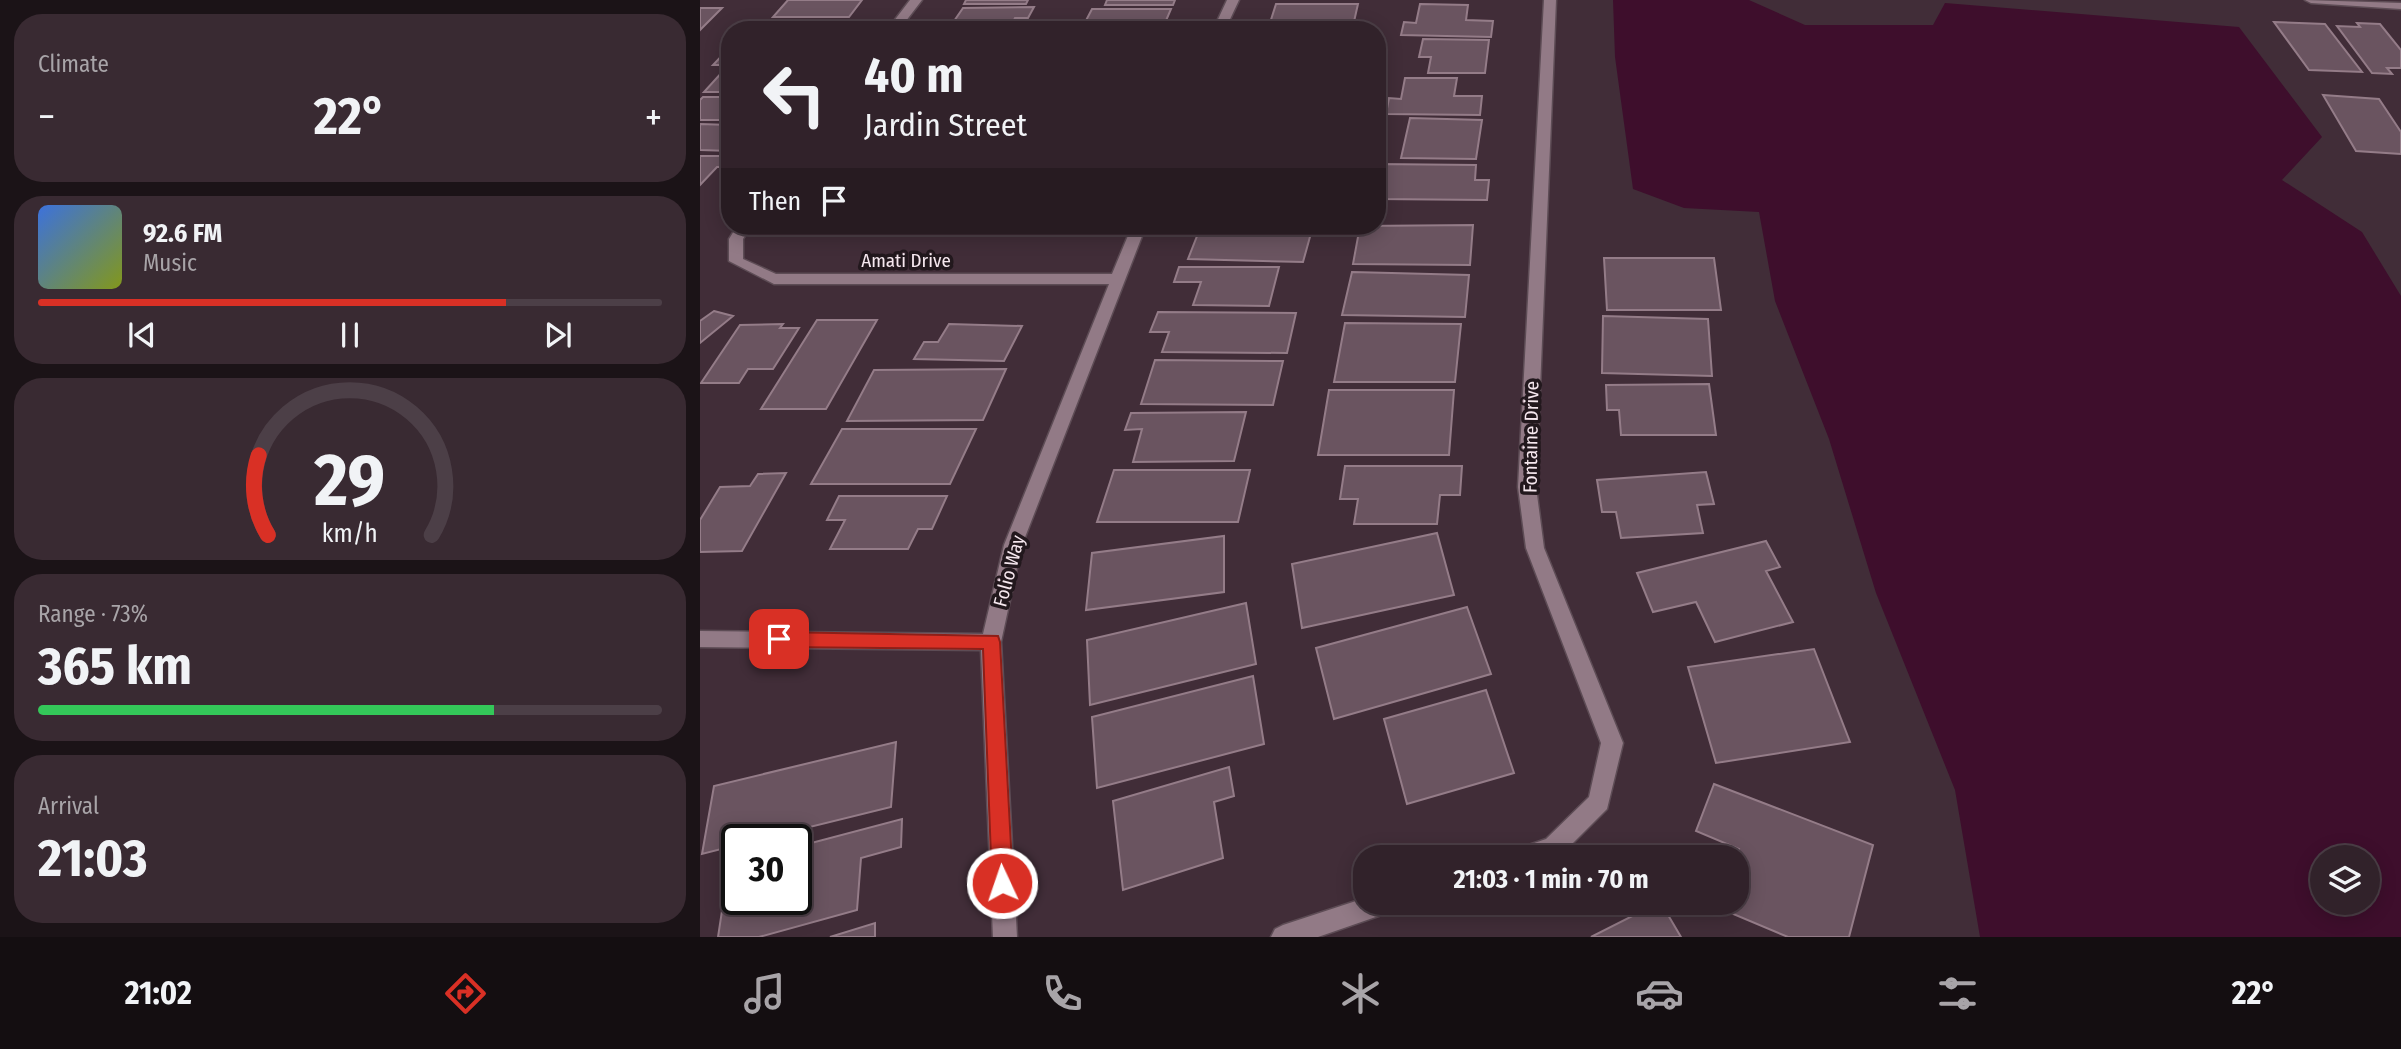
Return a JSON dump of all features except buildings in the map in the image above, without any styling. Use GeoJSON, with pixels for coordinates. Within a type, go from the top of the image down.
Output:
{"type":"FeatureCollection","features":[{"type":"Feature","properties":{"kind":"street"},"geometry":{"type":"LineString","coordinates":[[900,21],[916,0]]}},
{"type":"Feature","properties":{"kind":"street"},"geometry":{"type":"LineString","coordinates":[[1223,21],[1233,0]]}},
{"type":"Feature","properties":{"kind":"street","name":"Fontaine Drive"},"geometry":{"type":"LineString","coordinates":[[1550,0],[1527,487],[1535,548],[1612,743],[1600,802],[1555,845]]}},
{"type":"Feature","properties":{"kind":"street"},"geometry":{"type":"LineString","coordinates":[[2311,0],[2401,6]]}},
{"type":"Feature","properties":{"kind":"street","name":"Amati Drive"},"geometry":{"type":"LineString","coordinates":[[738,235],[736,261],[774,279],[1117,279]]}},
{"type":"Feature","properties":{"kind":"street","name":"Folio Way"},"geometry":{"type":"LineString","coordinates":[[1005,937],[991,642],[1013,545],[1135,235]]}},
{"type":"Feature","properties":{"kind":"street"},"geometry":{"type":"LineString","coordinates":[[700,639],[991,642]]}},
{"type":"Feature","properties":{"kind":"street"},"geometry":{"type":"LineString","coordinates":[[1283,937],[1353,914]]}},
{"type":"Feature","properties":{"kind":"shaded area"},"geometry":{"type":"Polygon","coordinates":[[[1613,0],[1749,0],[1805,25],[1933,25],[1945,3],[2239,27],[2322,137],[2282,180],[2362,232],[2401,296],[2401,937],[1980,937],[1955,790],[1876,593],[1829,439],[1775,301],[1759,212],[1684,208],[1633,189],[1615,57],[1613,0]]]}},
{"type":"Feature","properties":{"kind":"route"},"geometry":{"type":"LineString","coordinates":[[779,639],[991,642],[1002,883]]}}]}
